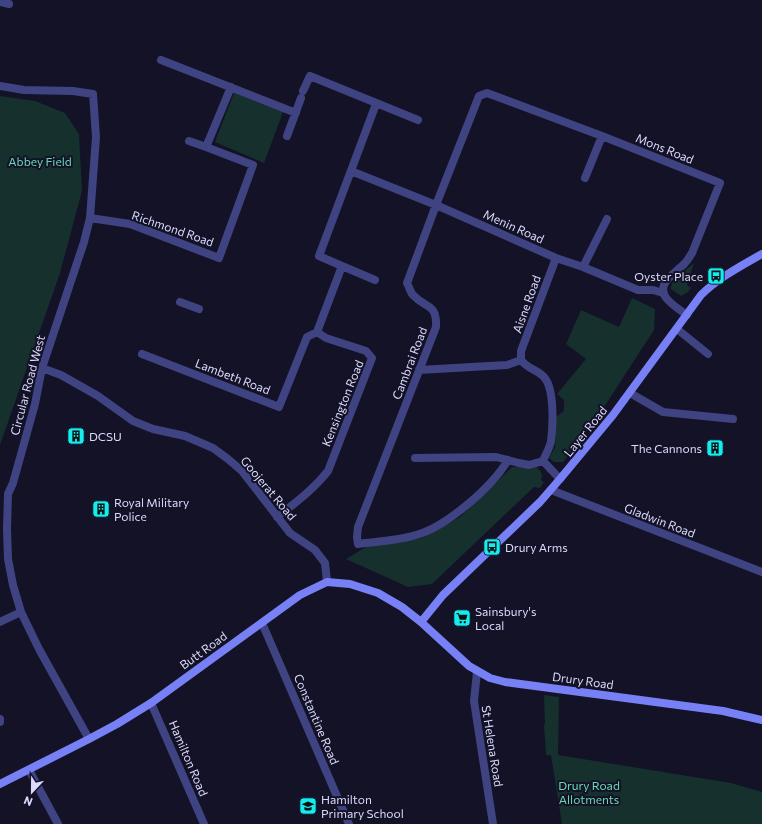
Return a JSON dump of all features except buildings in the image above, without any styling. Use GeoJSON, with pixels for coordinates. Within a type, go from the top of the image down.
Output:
{"type":"FeatureCollection","features":[{"type":"Feature","properties":{"kind":"main road","name":"Layer Road"},"geometry":{"type":"LineString","coordinates":[[420,622],[442,595],[551,490],[613,416],[686,315],[709,287],[762,254]]}},
{"type":"Feature","properties":{"kind":"main road"},"geometry":{"type":"LineString","coordinates":[[327,582],[350,584],[378,593],[402,607],[420,622]]}},
{"type":"Feature","properties":{"kind":"main road","name":"Butt Road"},"geometry":{"type":"LineString","coordinates":[[0,784],[117,724],[151,703],[300,595],[327,582]]}},
{"type":"Feature","properties":{"kind":"main road","name":"Drury Road"},"geometry":{"type":"LineString","coordinates":[[420,622],[461,660],[477,672],[490,678],[505,682],[723,711],[762,720]]}},
{"type":"Feature","properties":{"kind":"street"},"geometry":{"type":"LineString","coordinates":[[0,2],[9,4]]}},
{"type":"Feature","properties":{"kind":"street"},"geometry":{"type":"LineString","coordinates":[[161,60],[296,113]]}},
{"type":"Feature","properties":{"kind":"street"},"geometry":{"type":"LineString","coordinates":[[287,136],[310,76],[418,120]]}},
{"type":"Feature","properties":{"kind":"street","name":"Circular Road West"},"geometry":{"type":"LineString","coordinates":[[0,86],[24,90],[73,91],[93,94],[96,137],[90,218],[84,242],[42,368],[35,404],[15,476],[4,494],[8,559],[13,585],[21,612],[39,649],[89,739]]}},
{"type":"Feature","properties":{"kind":"street"},"geometry":{"type":"LineString","coordinates":[[206,147],[231,87]]}},
{"type":"Feature","properties":{"kind":"street","name":"Mons Road"},"geometry":{"type":"LineString","coordinates":[[486,93],[602,136],[720,183],[692,253],[686,262],[666,280],[662,287],[663,293]]}},
{"type":"Feature","properties":{"kind":"street","name":"Cambrai Road"},"geometry":{"type":"LineString","coordinates":[[486,93],[479,96],[407,283],[412,294],[430,307],[436,316],[436,327],[358,527],[358,544],[415,536],[441,524],[460,511],[494,480],[508,460]]}},
{"type":"Feature","properties":{"kind":"street"},"geometry":{"type":"LineString","coordinates":[[375,280],[319,256],[376,104]]}},
{"type":"Feature","properties":{"kind":"street"},"geometry":{"type":"LineString","coordinates":[[585,178],[602,136]]}},
{"type":"Feature","properties":{"kind":"street","name":"Richmond Road"},"geometry":{"type":"LineString","coordinates":[[90,218],[130,224],[219,258],[253,165],[189,141]]}},
{"type":"Feature","properties":{"kind":"street","name":"Menin Road"},"geometry":{"type":"LineString","coordinates":[[351,171],[436,205],[556,258],[583,267],[638,290],[653,290],[663,293]]}},
{"type":"Feature","properties":{"kind":"street"},"geometry":{"type":"LineString","coordinates":[[583,267],[607,219]]}},
{"type":"Feature","properties":{"kind":"street","name":"Aisne Road"},"geometry":{"type":"LineString","coordinates":[[522,360],[521,351],[556,258]]}},
{"type":"Feature","properties":{"kind":"street"},"geometry":{"type":"LineString","coordinates":[[317,332],[342,266]]}},
{"type":"Feature","properties":{"kind":"street"},"geometry":{"type":"LineString","coordinates":[[663,293],[666,299],[686,315]]}},
{"type":"Feature","properties":{"kind":"street"},"geometry":{"type":"LineString","coordinates":[[180,302],[199,309]]}},
{"type":"Feature","properties":{"kind":"street"},"geometry":{"type":"LineString","coordinates":[[677,329],[708,354]]}},
{"type":"Feature","properties":{"kind":"street","name":"Lambeth Road"},"geometry":{"type":"LineString","coordinates":[[142,354],[279,407],[307,337],[317,332]]}},
{"type":"Feature","properties":{"kind":"street","name":"Kensington Road"},"geometry":{"type":"LineString","coordinates":[[277,517],[309,492],[328,472],[372,358],[366,351],[326,338],[317,332]]}},
{"type":"Feature","properties":{"kind":"street"},"geometry":{"type":"LineString","coordinates":[[419,370],[507,365],[522,360],[526,366],[543,375],[549,383],[552,404],[551,442],[543,461]]}},
{"type":"Feature","properties":{"kind":"street","name":"Goojerat Road"},"geometry":{"type":"LineString","coordinates":[[42,368],[62,375],[98,396],[133,421],[153,429],[186,436],[213,448],[228,459],[242,472],[290,533],[315,550],[325,563],[327,582]]}},
{"type":"Feature","properties":{"kind":"street"},"geometry":{"type":"LineString","coordinates":[[630,393],[663,412],[733,419]]}},
{"type":"Feature","properties":{"kind":"street"},"geometry":{"type":"LineString","coordinates":[[415,458],[496,457],[518,464],[529,465],[543,461]]}},
{"type":"Feature","properties":{"kind":"street"},"geometry":{"type":"LineString","coordinates":[[543,461],[560,479]]}},
{"type":"Feature","properties":{"kind":"street","name":"Gladwin Road"},"geometry":{"type":"LineString","coordinates":[[551,490],[762,572]]}},
{"type":"Feature","properties":{"kind":"street"},"geometry":{"type":"LineString","coordinates":[[0,622],[21,612]]}},
{"type":"Feature","properties":{"kind":"street","name":"Constantine Road"},"geometry":{"type":"LineString","coordinates":[[262,623],[349,824]]}},
{"type":"Feature","properties":{"kind":"street","name":"St Helena Road"},"geometry":{"type":"LineString","coordinates":[[477,672],[474,701],[493,824]]}},
{"type":"Feature","properties":{"kind":"street","name":"Hamilton Road"},"geometry":{"type":"LineString","coordinates":[[151,703],[204,824]]}},
{"type":"Feature","properties":{"kind":"street"},"geometry":{"type":"LineString","coordinates":[[29,770],[58,824]]}},
{"type":"Feature","properties":{"kind":"green space"},"geometry":{"type":"Polygon","coordinates":[[[234,93],[283,112],[264,163],[215,142],[234,93]]]}},
{"type":"Feature","properties":{"kind":"green space","name":"Abbey Field"},"geometry":{"type":"Polygon","coordinates":[[[0,96],[35,101],[65,113],[79,134],[82,191],[60,273],[0,445],[0,96]]]}},
{"type":"Feature","properties":{"kind":"green space"},"geometry":{"type":"Polygon","coordinates":[[[694,263],[687,285],[691,288],[688,292],[681,296],[671,289],[671,286],[674,280],[694,263]]]}},
{"type":"Feature","properties":{"kind":"green space"},"geometry":{"type":"Polygon","coordinates":[[[632,298],[655,309],[654,330],[597,418],[563,462],[554,462],[549,458],[555,447],[556,417],[564,411],[564,400],[557,394],[586,359],[566,344],[581,310],[619,327],[632,298]]]}},
{"type":"Feature","properties":{"kind":"green space"},"geometry":{"type":"Polygon","coordinates":[[[534,465],[540,471],[542,475],[541,480],[544,482],[540,488],[534,487],[432,584],[408,587],[346,559],[366,547],[422,538],[460,517],[512,467],[534,465]]]}},
{"type":"Feature","properties":{"kind":"green space","name":"Drury Road Allotments"},"geometry":{"type":"Polygon","coordinates":[[[544,695],[559,697],[558,755],[731,783],[762,792],[762,824],[562,824],[551,755],[546,755],[544,695]]]}},
{"type":"Feature","properties":{"kind":"place","name":"Oyster Place"},"geometry":{"type":"Point","coordinates":[716,276]}},
{"type":"Feature","properties":{"kind":"place","name":"DCSU"},"geometry":{"type":"Point","coordinates":[76,436]}},
{"type":"Feature","properties":{"kind":"place","name":"The Cannons"},"geometry":{"type":"Point","coordinates":[715,448]}},
{"type":"Feature","properties":{"kind":"place","name":"Royal Military Police"},"geometry":{"type":"Point","coordinates":[101,509]}},
{"type":"Feature","properties":{"kind":"place","name":"Drury Arms"},"geometry":{"type":"Point","coordinates":[492,547]}},
{"type":"Feature","properties":{"kind":"place","name":"Sainsbury's Local"},"geometry":{"type":"Point","coordinates":[462,618]}},
{"type":"Feature","properties":{"kind":"place","name":"Hamilton Primary School"},"geometry":{"type":"Point","coordinates":[308,806]}}]}
